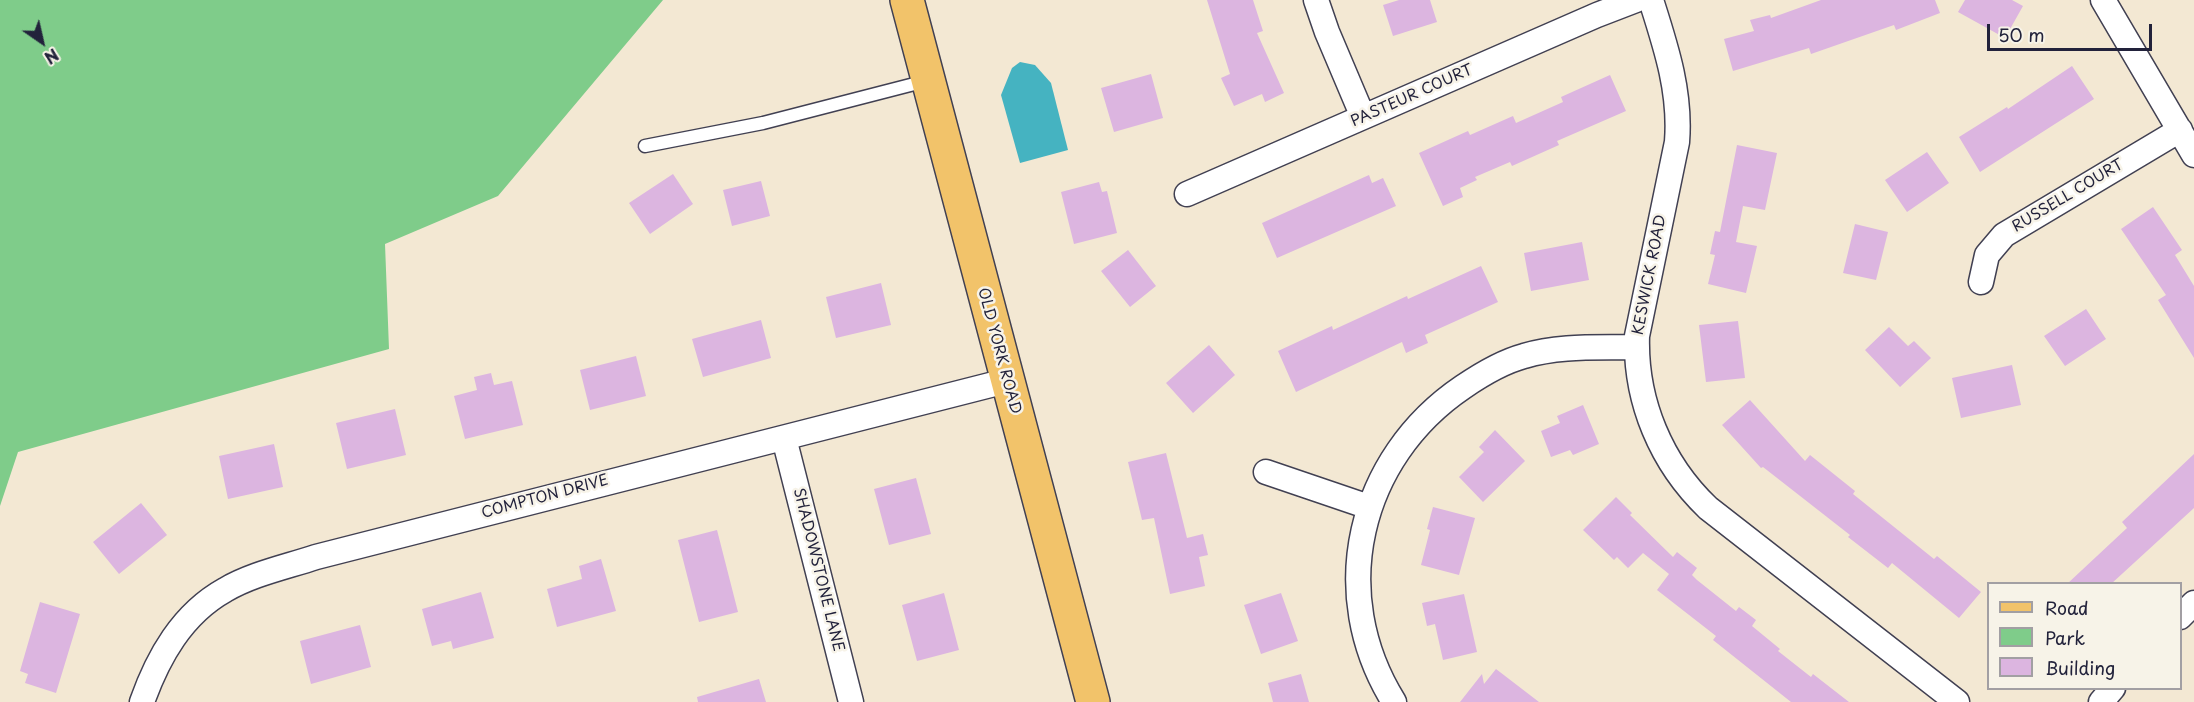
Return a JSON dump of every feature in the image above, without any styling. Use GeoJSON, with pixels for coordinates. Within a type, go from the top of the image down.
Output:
{"type":"FeatureCollection","features":[{"type":"Feature","properties":{"kind":"main road","name":"OLD YORK ROAD"},"geometry":{"type":"LineString","coordinates":[[907,0],[1006,381],[1093,702]]}},
{"type":"Feature","properties":{"kind":"street"},"geometry":{"type":"LineString","coordinates":[[1316,0],[1363,117]]}},
{"type":"Feature","properties":{"kind":"street","name":"PASTEUR COURT"},"geometry":{"type":"LineString","coordinates":[[1187,194],[1596,15],[1636,0]]}},
{"type":"Feature","properties":{"kind":"street","name":"KESWICK ROAD"},"geometry":{"type":"LineString","coordinates":[[1652,0],[1673,69],[1678,126],[1677,142],[1637,336],[1640,381],[1648,414],[1666,454],[1690,490],[1723,520],[1957,702]]}},
{"type":"Feature","properties":{"kind":"street"},"geometry":{"type":"LineString","coordinates":[[2103,0],[2194,155]]}},
{"type":"Feature","properties":{"kind":"street","name":"RUSSELL COURT"},"geometry":{"type":"LineString","coordinates":[[1981,282],[1987,255],[2004,235],[2180,130]]}},
{"type":"Feature","properties":{"kind":"street"},"geometry":{"type":"LineString","coordinates":[[1394,702],[1380,677],[1371,653],[1359,604],[1357,573],[1360,545],[1369,507],[1382,477],[1414,430],[1436,407],[1471,381],[1509,361],[1538,352],[1575,348],[1636,347]]}},
{"type":"Feature","properties":{"kind":"street","name":"COMPTON DRIVE"},"geometry":{"type":"LineString","coordinates":[[142,702],[156,665],[174,636],[197,610],[225,590],[255,577],[327,554],[1006,381]]}},
{"type":"Feature","properties":{"kind":"street","name":"SHADOWSTONE LANE"},"geometry":{"type":"LineString","coordinates":[[784,438],[851,702]]}},
{"type":"Feature","properties":{"kind":"street"},"geometry":{"type":"LineString","coordinates":[[1266,472],[1369,507]]}},
{"type":"Feature","properties":{"kind":"street"},"geometry":{"type":"LineString","coordinates":[[2182,616],[2194,603]]}},
{"type":"Feature","properties":{"kind":"street"},"geometry":{"type":"LineString","coordinates":[[2101,702],[2111,690]]}},
{"type":"Feature","properties":{"kind":"lane"},"geometry":{"type":"LineString","coordinates":[[645,146],[763,123],[927,81]]}},
{"type":"Feature","properties":{"kind":"green space"},"geometry":{"type":"Polygon","coordinates":[[[0,0],[663,0],[498,196],[385,244],[389,349],[18,452],[0,506],[0,0]]]}},
{"type":"Feature","properties":{"kind":"water"},"geometry":{"type":"Polygon","coordinates":[[[1020,62],[1035,65],[1051,83],[1068,150],[1020,163],[1001,95],[1012,68],[1020,62]]]}},
{"type":"Feature","properties":{"kind":"building"},"geometry":{"type":"Polygon","coordinates":[[[1207,0],[1253,0],[1263,31],[1257,33],[1284,93],[1265,102],[1262,94],[1234,106],[1221,78],[1230,74],[1207,0]]]}},
{"type":"Feature","properties":{"kind":"building"},"geometry":{"type":"Polygon","coordinates":[[[1399,0],[1430,0],[1437,22],[1393,36],[1383,5],[1399,0]]]}},
{"type":"Feature","properties":{"kind":"building"},"geometry":{"type":"Polygon","coordinates":[[[1821,0],[1935,0],[1940,13],[1896,30],[1894,25],[1811,54],[1809,48],[1733,71],[1724,39],[1754,31],[1750,20],[1770,15],[1771,18],[1821,0]]]}},
{"type":"Feature","properties":{"kind":"building"},"geometry":{"type":"Polygon","coordinates":[[[1965,0],[2012,0],[2023,6],[2005,38],[1958,12],[1965,0]]]}},
{"type":"Feature","properties":{"kind":"building"},"geometry":{"type":"Polygon","coordinates":[[[2072,66],[2094,99],[1980,172],[1959,137],[2007,107],[2008,109],[2072,66]]]}},
{"type":"Feature","properties":{"kind":"building"},"geometry":{"type":"Polygon","coordinates":[[[1151,74],[1163,118],[1114,132],[1101,88],[1151,74]]]}},
{"type":"Feature","properties":{"kind":"building"},"geometry":{"type":"Polygon","coordinates":[[[1610,75],[1626,111],[1557,141],[1559,145],[1512,166],[1510,162],[1475,177],[1477,180],[1460,188],[1463,197],[1443,206],[1419,153],[1468,131],[1470,135],[1513,116],[1516,123],[1563,102],[1561,97],[1610,75]]]}},
{"type":"Feature","properties":{"kind":"building"},"geometry":{"type":"Polygon","coordinates":[[[1737,145],[1777,153],[1765,210],[1743,206],[1736,242],[1757,246],[1746,293],[1708,284],[1715,255],[1710,254],[1715,231],[1720,232],[1737,145]]]}},
{"type":"Feature","properties":{"kind":"building"},"geometry":{"type":"Polygon","coordinates":[[[1927,152],[1949,183],[1907,212],[1885,180],[1927,152]]]}},
{"type":"Feature","properties":{"kind":"building"},"geometry":{"type":"Polygon","coordinates":[[[673,174],[693,204],[650,234],[629,203],[673,174]]]}},
{"type":"Feature","properties":{"kind":"building"},"geometry":{"type":"Polygon","coordinates":[[[1369,175],[1372,183],[1383,178],[1396,206],[1277,258],[1262,223],[1369,175]]]}},
{"type":"Feature","properties":{"kind":"building"},"geometry":{"type":"Polygon","coordinates":[[[761,181],[770,216],[732,226],[723,190],[761,181]]]}},
{"type":"Feature","properties":{"kind":"building"},"geometry":{"type":"Polygon","coordinates":[[[1099,182],[1102,192],[1107,191],[1117,233],[1074,244],[1061,192],[1099,182]]]}},
{"type":"Feature","properties":{"kind":"building"},"geometry":{"type":"Polygon","coordinates":[[[2153,207],[2182,250],[2175,255],[2194,286],[2194,358],[2158,300],[2166,295],[2121,229],[2153,207]]]}},
{"type":"Feature","properties":{"kind":"building"},"geometry":{"type":"Polygon","coordinates":[[[1855,224],[1888,232],[1876,280],[1843,273],[1855,224]]]}},
{"type":"Feature","properties":{"kind":"building"},"geometry":{"type":"Polygon","coordinates":[[[1582,242],[1589,280],[1531,291],[1524,253],[1582,242]]]}},
{"type":"Feature","properties":{"kind":"building"},"geometry":{"type":"Polygon","coordinates":[[[1128,250],[1156,286],[1130,307],[1101,271],[1128,250]]]}},
{"type":"Feature","properties":{"kind":"building"},"geometry":{"type":"Polygon","coordinates":[[[1481,266],[1498,302],[1425,335],[1428,343],[1406,353],[1402,342],[1296,392],[1278,351],[1332,326],[1333,330],[1407,296],[1408,299],[1481,266]]]}},
{"type":"Feature","properties":{"kind":"building"},"geometry":{"type":"Polygon","coordinates":[[[881,283],[891,325],[836,338],[826,297],[881,283]]]}},
{"type":"Feature","properties":{"kind":"building"},"geometry":{"type":"Polygon","coordinates":[[[2086,309],[2106,339],[2065,366],[2044,336],[2086,309]]]}},
{"type":"Feature","properties":{"kind":"building"},"geometry":{"type":"Polygon","coordinates":[[[761,320],[771,358],[703,377],[692,339],[761,320]]]}},
{"type":"Feature","properties":{"kind":"building"},"geometry":{"type":"Polygon","coordinates":[[[1738,321],[1745,378],[1706,382],[1699,325],[1738,321]]]}},
{"type":"Feature","properties":{"kind":"building"},"geometry":{"type":"Polygon","coordinates":[[[1889,327],[1908,346],[1914,341],[1931,358],[1900,387],[1865,350],[1889,327]]]}},
{"type":"Feature","properties":{"kind":"building"},"geometry":{"type":"Polygon","coordinates":[[[1209,345],[1235,375],[1193,413],[1166,383],[1209,345]]]}},
{"type":"Feature","properties":{"kind":"building"},"geometry":{"type":"Polygon","coordinates":[[[636,356],[646,396],[590,410],[580,370],[636,356]]]}},
{"type":"Feature","properties":{"kind":"building"},"geometry":{"type":"Polygon","coordinates":[[[2012,365],[2021,405],[1961,418],[1952,378],[2012,365]]]}},
{"type":"Feature","properties":{"kind":"building"},"geometry":{"type":"Polygon","coordinates":[[[491,373],[494,385],[512,381],[523,425],[465,439],[454,396],[477,390],[474,377],[491,373]]]}},
{"type":"Feature","properties":{"kind":"building"},"geometry":{"type":"Polygon","coordinates":[[[1750,400],[1805,461],[1810,455],[1855,491],[1853,494],[1934,559],[1937,556],[1981,592],[1959,618],[1892,563],[1888,568],[1848,537],[1850,535],[1763,467],[1761,468],[1722,425],[1750,400]]]}},
{"type":"Feature","properties":{"kind":"building"},"geometry":{"type":"Polygon","coordinates":[[[1583,405],[1599,444],[1573,455],[1570,450],[1551,457],[1541,431],[1560,423],[1557,416],[1583,405]]]}},
{"type":"Feature","properties":{"kind":"building"},"geometry":{"type":"Polygon","coordinates":[[[395,409],[406,455],[347,469],[336,423],[395,409]]]}},
{"type":"Feature","properties":{"kind":"building"},"geometry":{"type":"Polygon","coordinates":[[[1495,430],[1525,461],[1483,502],[1459,477],[1484,452],[1479,447],[1495,430]]]}},
{"type":"Feature","properties":{"kind":"building"},"geometry":{"type":"Polygon","coordinates":[[[274,444],[283,487],[228,499],[219,456],[274,444]]]}},
{"type":"Feature","properties":{"kind":"building"},"geometry":{"type":"Polygon","coordinates":[[[1166,453],[1187,538],[1203,534],[1208,555],[1199,557],[1205,586],[1170,594],[1154,518],[1142,520],[1128,462],[1166,453]]]}},
{"type":"Feature","properties":{"kind":"building"},"geometry":{"type":"Polygon","coordinates":[[[2194,454],[2194,508],[2113,582],[2069,582],[2127,528],[2122,522],[2194,454]]]}},
{"type":"Feature","properties":{"kind":"building"},"geometry":{"type":"Polygon","coordinates":[[[916,478],[931,534],[889,545],[874,489],[916,478]]]}},
{"type":"Feature","properties":{"kind":"building"},"geometry":{"type":"Polygon","coordinates":[[[1616,497],[1632,513],[1630,515],[1673,557],[1677,552],[1697,568],[1692,575],[1697,580],[1736,611],[1739,607],[1756,620],[1752,626],[1780,649],[1778,651],[1811,677],[1813,674],[1849,702],[1791,702],[1713,640],[1716,636],[1657,590],[1669,574],[1643,553],[1628,568],[1617,557],[1614,560],[1583,530],[1616,497]]]}},
{"type":"Feature","properties":{"kind":"building"},"geometry":{"type":"Polygon","coordinates":[[[141,503],[167,535],[119,574],[93,542],[141,503]]]}},
{"type":"Feature","properties":{"kind":"building"},"geometry":{"type":"Polygon","coordinates":[[[1433,507],[1475,518],[1459,575],[1421,565],[1433,507]]]}},
{"type":"Feature","properties":{"kind":"building"},"geometry":{"type":"Polygon","coordinates":[[[717,530],[738,612],[699,622],[678,540],[717,530]]]}},
{"type":"Feature","properties":{"kind":"building"},"geometry":{"type":"Polygon","coordinates":[[[601,559],[616,611],[557,627],[547,589],[582,579],[579,566],[601,559]]]}},
{"type":"Feature","properties":{"kind":"building"},"geometry":{"type":"Polygon","coordinates":[[[481,592],[494,638],[453,649],[451,641],[432,646],[422,609],[481,592]]]}},
{"type":"Feature","properties":{"kind":"building"},"geometry":{"type":"Polygon","coordinates":[[[944,593],[959,650],[917,661],[902,605],[944,593]]]}},
{"type":"Feature","properties":{"kind":"building"},"geometry":{"type":"Polygon","coordinates":[[[1281,593],[1298,641],[1261,654],[1244,605],[1281,593]]]}},
{"type":"Feature","properties":{"kind":"building"},"geometry":{"type":"Polygon","coordinates":[[[1464,594],[1477,652],[1443,660],[1435,624],[1427,626],[1422,603],[1464,594]]]}},
{"type":"Feature","properties":{"kind":"building"},"geometry":{"type":"Polygon","coordinates":[[[40,602],[80,614],[56,693],[25,683],[28,674],[20,671],[40,602]]]}},
{"type":"Feature","properties":{"kind":"building"},"geometry":{"type":"Polygon","coordinates":[[[360,625],[371,667],[311,684],[300,641],[360,625]]]}},
{"type":"Feature","properties":{"kind":"building"},"geometry":{"type":"Polygon","coordinates":[[[1496,669],[1539,702],[1460,702],[1482,674],[1484,684],[1496,669]]]}},
{"type":"Feature","properties":{"kind":"building"},"geometry":{"type":"Polygon","coordinates":[[[1301,674],[1309,702],[1273,702],[1268,683],[1301,674]]]}},
{"type":"Feature","properties":{"kind":"building"},"geometry":{"type":"Polygon","coordinates":[[[759,679],[766,702],[698,702],[697,697],[759,679]]]}}]}
